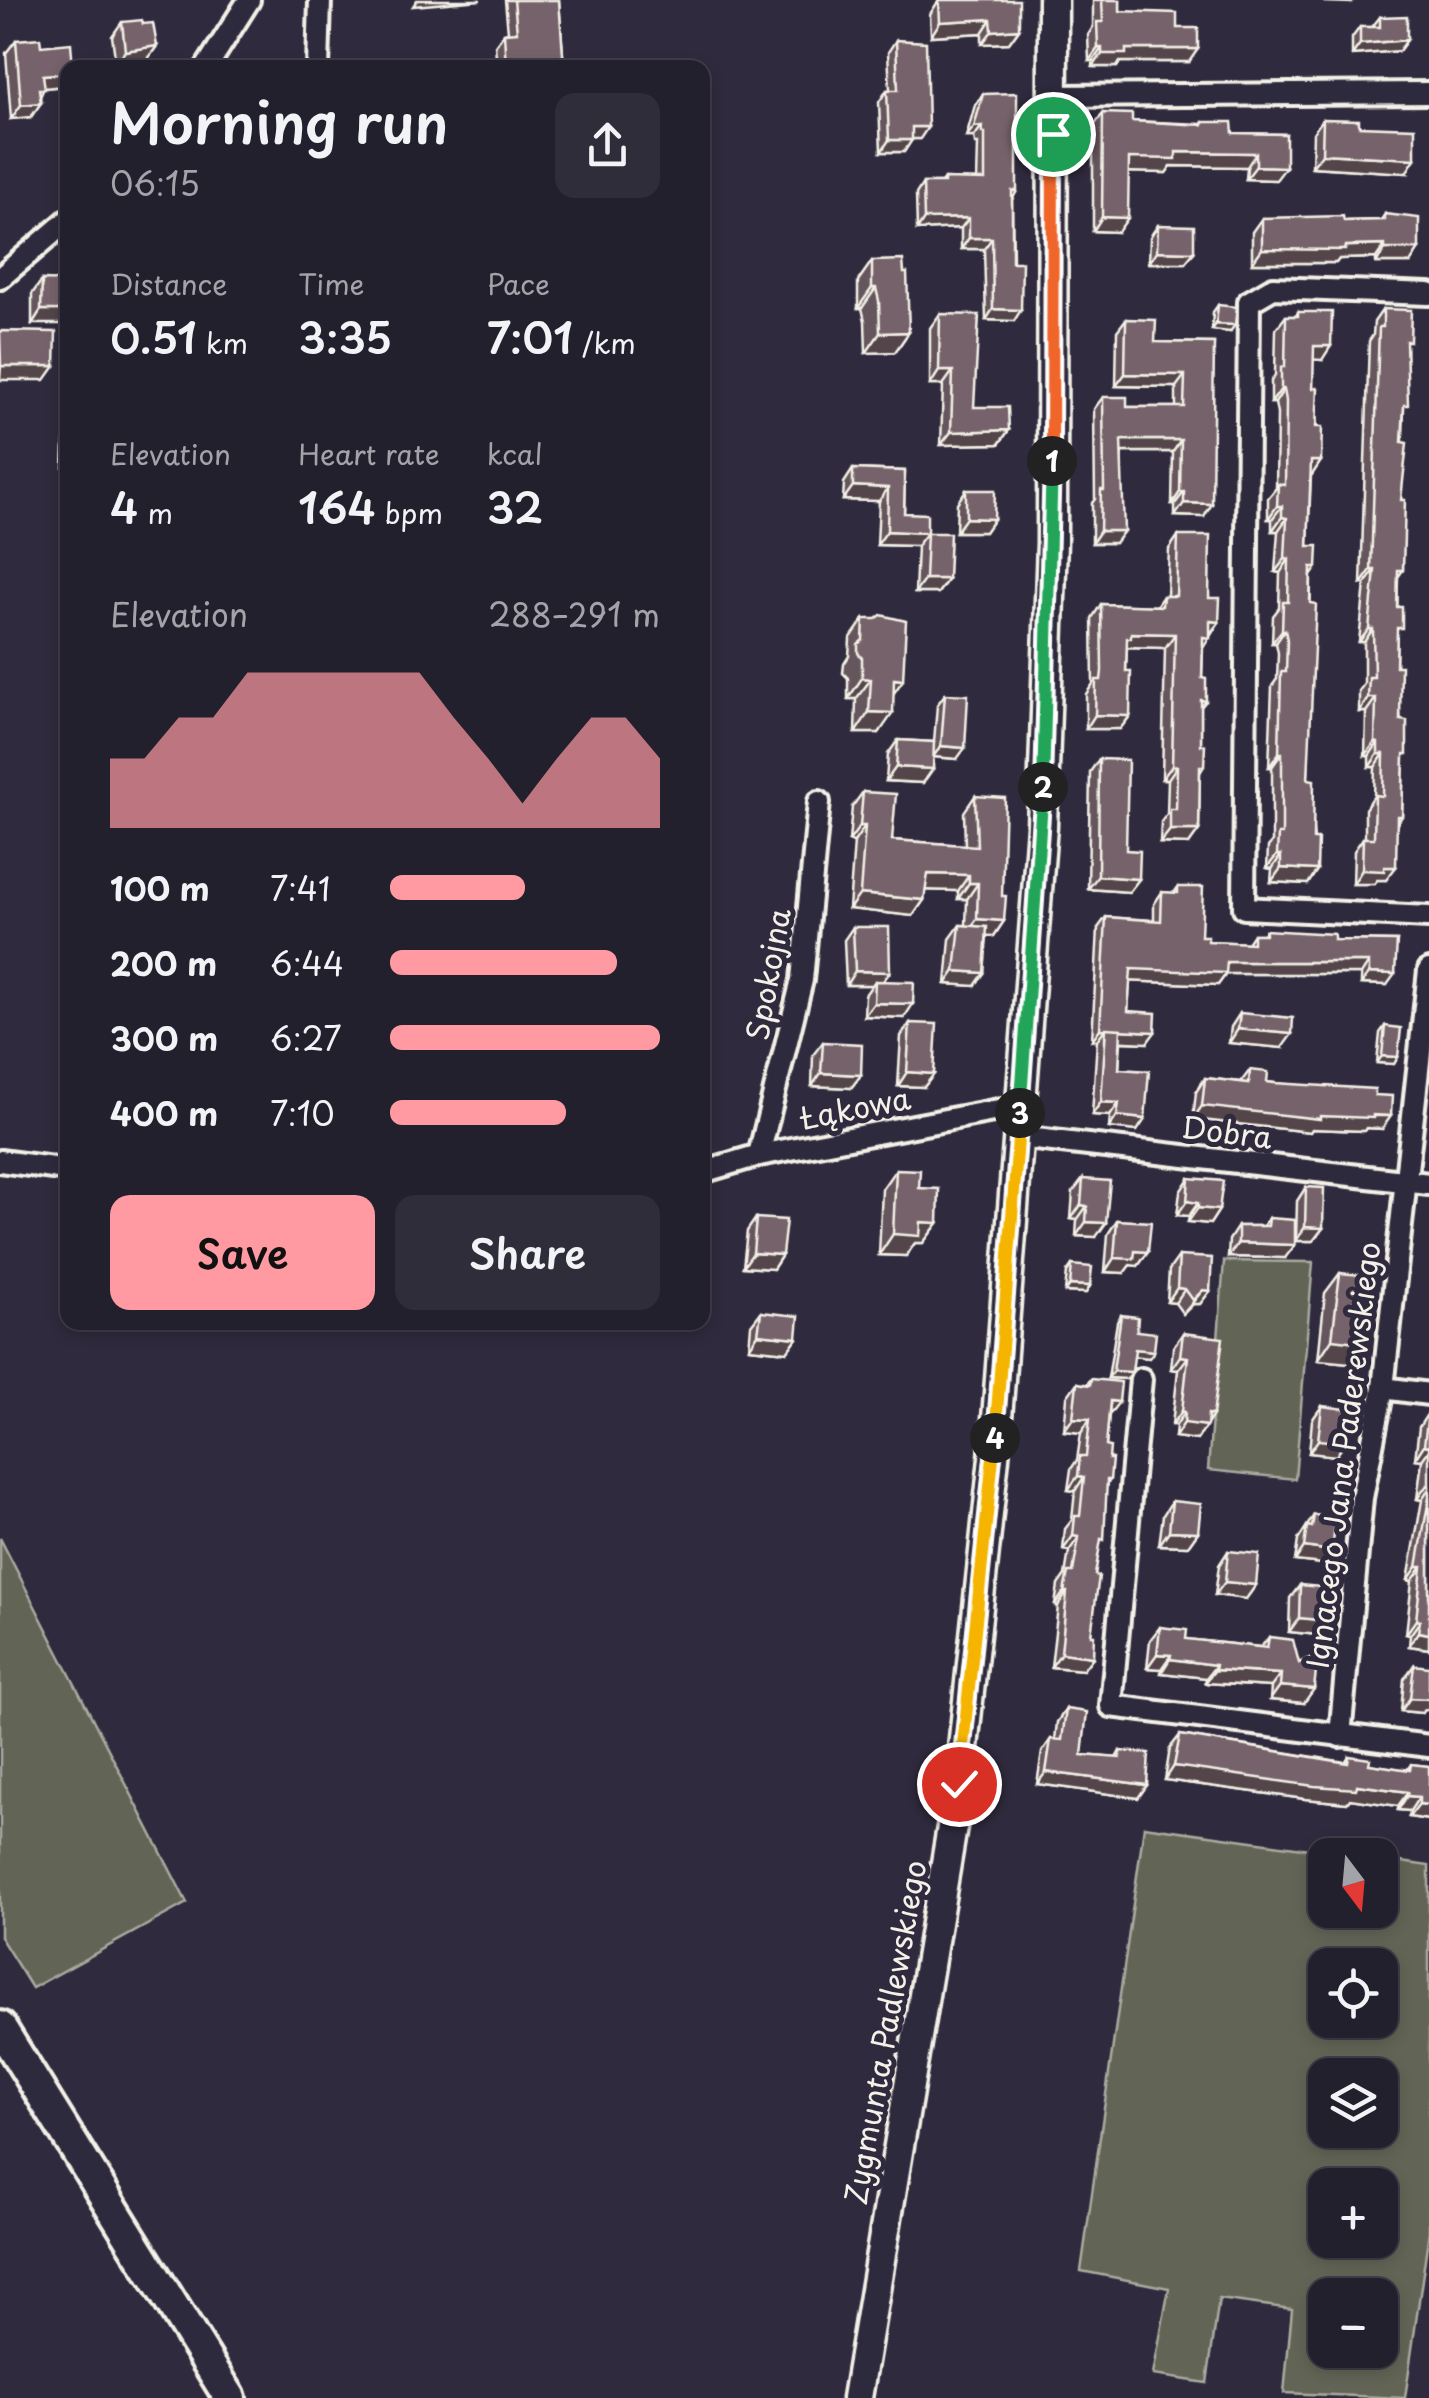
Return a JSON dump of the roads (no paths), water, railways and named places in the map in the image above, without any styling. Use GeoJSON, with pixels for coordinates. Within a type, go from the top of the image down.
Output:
{"type":"FeatureCollection","features":[{"type":"Feature","properties":{"kind":"main road"},"geometry":{"type":"LineString","coordinates":[[0,2027],[230,2398]]}},
{"type":"Feature","properties":{"kind":"street"},"geometry":{"type":"LineString","coordinates":[[211,60],[249,0]]}},
{"type":"Feature","properties":{"kind":"street"},"geometry":{"type":"LineString","coordinates":[[318,60],[320,0]]}},
{"type":"Feature","properties":{"kind":"street","name":"Zygmunta Padlewskiego"},"geometry":{"type":"LineString","coordinates":[[857,2398],[959,1784],[994,1458],[1042,826],[1050,580],[1053,0]]}},
{"type":"Feature","properties":{"kind":"street"},"geometry":{"type":"LineString","coordinates":[[1054,96],[1429,94]]}},
{"type":"Feature","properties":{"kind":"street"},"geometry":{"type":"LineString","coordinates":[[0,278],[60,227]]}},
{"type":"Feature","properties":{"kind":"street"},"geometry":{"type":"LineString","coordinates":[[1429,294],[1273,288],[1250,302],[1244,908],[1429,917]]}},
{"type":"Feature","properties":{"kind":"street","name":"Spokojna"},"geometry":{"type":"LineString","coordinates":[[759,1155],[802,980],[819,802]]}},
{"type":"Feature","properties":{"kind":"street","name":"Ignacego Jana Paderewskiego"},"geometry":{"type":"LineString","coordinates":[[1340,1736],[1362,1498],[1382,1388],[1429,970]]}},
{"type":"Feature","properties":{"kind":"street","name":"Łąkowa"},"geometry":{"type":"LineString","coordinates":[[710,1170],[759,1155],[1020,1106]]}},
{"type":"Feature","properties":{"kind":"street","name":"Dobra"},"geometry":{"type":"LineString","coordinates":[[1018,1137],[1429,1184]]}},
{"type":"Feature","properties":{"kind":"street"},"geometry":{"type":"LineString","coordinates":[[0,1161],[60,1169]]}},
{"type":"Feature","properties":{"kind":"street"},"geometry":{"type":"LineString","coordinates":[[1141,1380],[1111,1706],[1429,1746]]}},
{"type":"Feature","properties":{"kind":"street"},"geometry":{"type":"LineString","coordinates":[[1382,1388],[1429,1394]]}}]}
